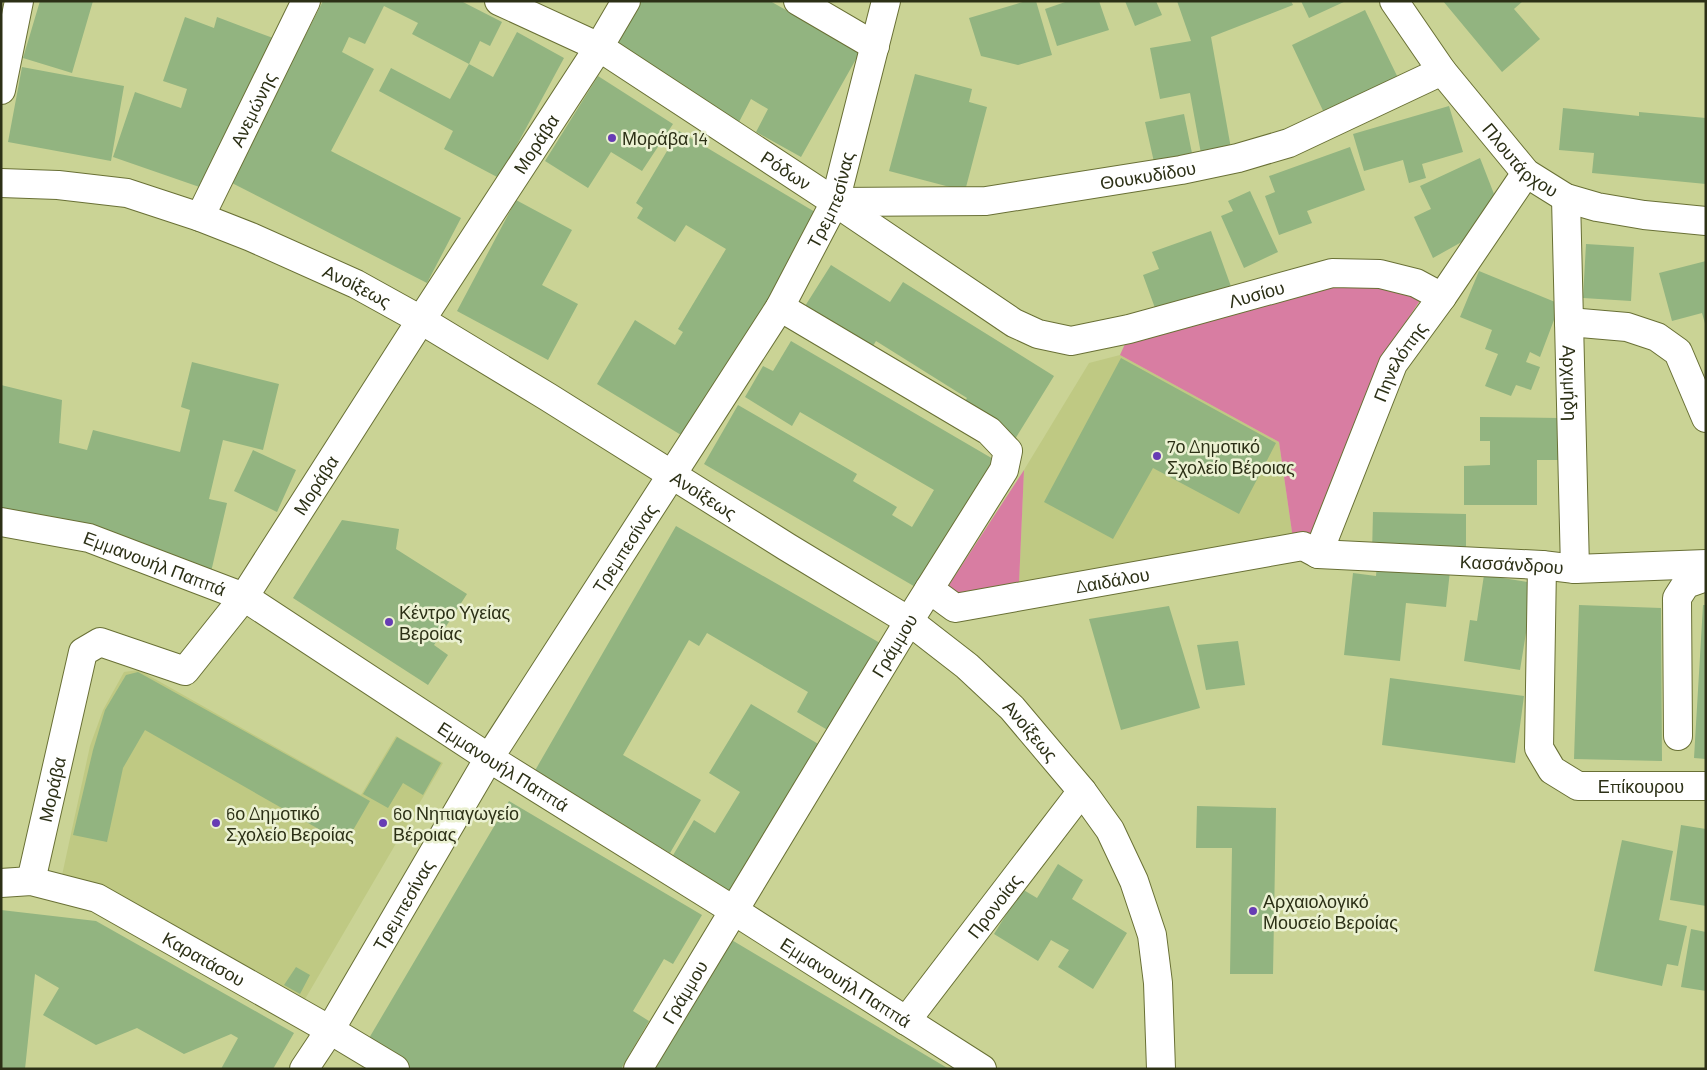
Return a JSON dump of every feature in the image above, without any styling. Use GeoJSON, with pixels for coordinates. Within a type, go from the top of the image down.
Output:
{"type":"FeatureCollection","features":[{"type":"Feature","properties":{"kind":"street"},"geometry":{"type":"LineString","coordinates":[[1,90],[19,1]]}},
{"type":"Feature","properties":{"kind":"street","name":"Ανεμώνης"},"geometry":{"type":"LineString","coordinates":[[200,217],[306,1]]}},
{"type":"Feature","properties":{"kind":"street","name":"Ρόδων"},"geometry":{"type":"LineString","coordinates":[[499,1],[599,48],[835,202],[1014,323],[1038,334],[1071,341]]}},
{"type":"Feature","properties":{"kind":"street","name":"Μοράβα"},"geometry":{"type":"LineString","coordinates":[[31,881],[82,652],[100,642],[185,671],[244,597],[420,320],[599,48],[626,1]]}},
{"type":"Feature","properties":{"kind":"street"},"geometry":{"type":"LineString","coordinates":[[798,1],[875,46]]}},
{"type":"Feature","properties":{"kind":"street","name":"Τρεμπεσίνας"},"geometry":{"type":"LineString","coordinates":[[304,1069],[330,1030],[489,758],[780,307],[835,202],[886,1]]}},
{"type":"Feature","properties":{"kind":"street","name":"Πλουτάρχου"},"geometry":{"type":"LineString","coordinates":[[1394,1],[1442,71],[1526,173],[1566,198],[1597,207],[1635,214],[1706,220]]}},
{"type":"Feature","properties":{"kind":"street","name":"Θουκυδίδου"},"geometry":{"type":"LineString","coordinates":[[835,202],[986,200],[1182,170],[1238,158],[1289,143],[1442,71]]}},
{"type":"Feature","properties":{"kind":"street","name":"Πηνελόπης"},"geometry":{"type":"LineString","coordinates":[[1311,550],[1393,364],[1442,297],[1526,173]]}},
{"type":"Feature","properties":{"kind":"street","name":"Ανοίξεως"},"geometry":{"type":"LineString","coordinates":[[1,183],[58,185],[127,193],[200,217],[251,237],[356,284],[548,397],[909,621],[966,666],[1012,708],[1082,791],[1110,830],[1134,881],[1152,935],[1158,982],[1161,1069]]}},
{"type":"Feature","properties":{"kind":"street","name":"Αρχιμήδη"},"geometry":{"type":"LineString","coordinates":[[1566,198],[1575,569]]}},
{"type":"Feature","properties":{"kind":"street","name":"Λυσίου"},"geometry":{"type":"LineString","coordinates":[[1071,341],[1128,329],[1332,273],[1380,274],[1416,283],[1442,297]]}},
{"type":"Feature","properties":{"kind":"street","name":"Γράμμου"},"geometry":{"type":"LineString","coordinates":[[638,1069],[909,621],[1004,470],[1008,451],[989,431],[780,307]]}},
{"type":"Feature","properties":{"kind":"street"},"geometry":{"type":"LineString","coordinates":[[1569,322],[1627,327],[1657,336],[1678,352],[1706,418]]}},
{"type":"Feature","properties":{"kind":"street","name":"Εμμανουήλ Παππά"},"geometry":{"type":"LineString","coordinates":[[1,522],[88,538],[244,597],[489,758],[733,910],[982,1069]]}},
{"type":"Feature","properties":{"kind":"street","name":"Κασσάνδρου"},"geometry":{"type":"LineString","coordinates":[[1311,550],[1542,565],[1575,569],[1706,564]]}},
{"type":"Feature","properties":{"kind":"street","name":"Δαιδάλου"},"geometry":{"type":"LineString","coordinates":[[929,589],[955,608],[1311,550]]}},
{"type":"Feature","properties":{"kind":"street","name":"Επίκουρου"},"geometry":{"type":"LineString","coordinates":[[1542,565],[1539,748],[1552,770],[1578,786],[1706,786]]}},
{"type":"Feature","properties":{"kind":"street"},"geometry":{"type":"LineString","coordinates":[[1678,736],[1677,598],[1686,584],[1706,577]]}},
{"type":"Feature","properties":{"kind":"street","name":"Προνοίας"},"geometry":{"type":"LineString","coordinates":[[906,1021],[1082,791]]}},
{"type":"Feature","properties":{"kind":"street","name":"Καρατάσου"},"geometry":{"type":"LineString","coordinates":[[1,883],[31,881],[97,898],[395,1069]]}},
{"type":"Feature","properties":{"kind":"shaded area"},"geometry":{"type":"Polygon","coordinates":[[[1332,280],[1423,296],[1389,347],[1314,535],[1293,539],[1279,442],[1120,355],[1129,335],[1332,280]]]}},
{"type":"Feature","properties":{"kind":"shaded area","name":"7ο Δημοτικό Σχολείο Βέροιας"},"geometry":{"type":"Polygon","coordinates":[[[1120,355],[1279,442],[1293,539],[1019,584],[1024,470],[1089,363],[1120,355]]]}},
{"type":"Feature","properties":{"kind":"shaded area"},"geometry":{"type":"Polygon","coordinates":[[[1024,470],[1019,584],[963,597],[947,588],[1024,470]]]}},
{"type":"Feature","properties":{"kind":"shaded area","name":"6ο Δημοτικό Σχολείο Βεροίας"},"geometry":{"type":"Polygon","coordinates":[[[139,670],[361,795],[396,736],[443,763],[301,1006],[61,880],[90,746],[103,710],[124,672],[139,670]]]}},
{"type":"Feature","properties":{"kind":"building"},"geometry":{"type":"Polygon","coordinates":[[[40,1],[93,1],[72,73],[23,58],[40,1]]]}},
{"type":"Feature","properties":{"kind":"building"},"geometry":{"type":"Polygon","coordinates":[[[323,1],[461,1],[502,22],[490,46],[480,41],[469,64],[412,34],[418,23],[384,6],[365,44],[349,37],[342,52],[374,69],[331,151],[461,218],[427,283],[230,182],[323,1]]]}},
{"type":"Feature","properties":{"kind":"building"},"geometry":{"type":"Polygon","coordinates":[[[639,1],[770,1],[860,52],[801,157],[756,132],[768,109],[751,99],[739,122],[612,51],[639,1]]]}},
{"type":"Feature","properties":{"kind":"building"},"geometry":{"type":"Polygon","coordinates":[[[1026,1],[1036,1],[1052,55],[1018,65],[981,56],[969,18],[1026,1]]]}},
{"type":"Feature","properties":{"kind":"building"},"geometry":{"type":"Polygon","coordinates":[[[1068,1],[1099,1],[1109,30],[1057,46],[1045,9],[1068,1]]]}},
{"type":"Feature","properties":{"kind":"building"},"geometry":{"type":"Polygon","coordinates":[[[1125,1],[1156,1],[1162,15],[1135,26],[1125,1]]]}},
{"type":"Feature","properties":{"kind":"building"},"geometry":{"type":"Polygon","coordinates":[[[1177,1],[1291,1],[1293,5],[1211,37],[1232,154],[1202,159],[1190,93],[1160,99],[1150,48],[1191,41],[1177,1]]]}},
{"type":"Feature","properties":{"kind":"building"},"geometry":{"type":"Polygon","coordinates":[[[1301,1],[1346,1],[1309,18],[1301,1]]]}},
{"type":"Feature","properties":{"kind":"building"},"geometry":{"type":"Polygon","coordinates":[[[1443,1],[1523,1],[1514,9],[1540,39],[1502,72],[1443,1]]]}},
{"type":"Feature","properties":{"kind":"building"},"geometry":{"type":"Polygon","coordinates":[[[1365,10],[1400,82],[1326,117],[1292,45],[1365,10]]]}},
{"type":"Feature","properties":{"kind":"building"},"geometry":{"type":"Polygon","coordinates":[[[185,17],[214,28],[217,17],[273,38],[211,191],[113,157],[135,92],[181,108],[187,89],[163,81],[185,17]]]}},
{"type":"Feature","properties":{"kind":"building"},"geometry":{"type":"Polygon","coordinates":[[[517,32],[564,58],[499,178],[444,149],[453,131],[379,91],[391,68],[450,99],[469,64],[493,77],[517,32]]]}},
{"type":"Feature","properties":{"kind":"building"},"geometry":{"type":"Polygon","coordinates":[[[22,67],[124,86],[111,161],[8,142],[22,67]]]}},
{"type":"Feature","properties":{"kind":"building"},"geometry":{"type":"Polygon","coordinates":[[[915,74],[972,89],[969,102],[987,107],[965,191],[889,171],[915,74]]]}},
{"type":"Feature","properties":{"kind":"building","name":"Μοράβα 14"},"geometry":{"type":"Polygon","coordinates":[[[598,76],[673,124],[642,171],[611,152],[588,188],[545,161],[598,76]]]}},
{"type":"Feature","properties":{"kind":"building"},"geometry":{"type":"Polygon","coordinates":[[[1449,106],[1463,152],[1422,164],[1426,178],[1409,183],[1403,160],[1364,171],[1353,134],[1449,106]]]}},
{"type":"Feature","properties":{"kind":"building"},"geometry":{"type":"Polygon","coordinates":[[[1563,108],[1639,116],[1639,112],[1706,118],[1706,184],[1592,173],[1594,153],[1559,150],[1563,108]]]}},
{"type":"Feature","properties":{"kind":"building"},"geometry":{"type":"Polygon","coordinates":[[[1184,114],[1194,163],[1156,171],[1145,122],[1184,114]]]}},
{"type":"Feature","properties":{"kind":"building"},"geometry":{"type":"Polygon","coordinates":[[[679,131],[820,215],[686,438],[597,384],[635,320],[675,345],[683,332],[678,329],[726,249],[686,225],[675,242],[637,218],[643,208],[636,203],[679,131]]]}},
{"type":"Feature","properties":{"kind":"building"},"geometry":{"type":"Polygon","coordinates":[[[1350,147],[1365,190],[1307,211],[1312,223],[1279,235],[1265,196],[1275,192],[1269,176],[1350,147]]]}},
{"type":"Feature","properties":{"kind":"building"},"geometry":{"type":"Polygon","coordinates":[[[1480,158],[1494,194],[1467,239],[1433,258],[1414,217],[1431,209],[1420,186],[1480,158]]]}},
{"type":"Feature","properties":{"kind":"building"},"geometry":{"type":"Polygon","coordinates":[[[1250,191],[1278,252],[1244,268],[1221,216],[1233,211],[1228,201],[1250,191]]]}},
{"type":"Feature","properties":{"kind":"building"},"geometry":{"type":"Polygon","coordinates":[[[516,200],[572,230],[542,285],[578,304],[548,360],[457,311],[516,200]]]}},
{"type":"Feature","properties":{"kind":"building"},"geometry":{"type":"Polygon","coordinates":[[[1211,231],[1233,292],[1159,319],[1143,275],[1159,269],[1152,252],[1211,231]]]}},
{"type":"Feature","properties":{"kind":"building"},"geometry":{"type":"Polygon","coordinates":[[[1586,244],[1634,247],[1631,301],[1583,298],[1586,244]]]}},
{"type":"Feature","properties":{"kind":"building"},"geometry":{"type":"Polygon","coordinates":[[[1706,261],[1706,327],[1702,313],[1672,321],[1659,273],[1706,261]]]}},
{"type":"Feature","properties":{"kind":"building"},"geometry":{"type":"Polygon","coordinates":[[[831,265],[890,302],[903,282],[1054,376],[1015,439],[962,406],[967,398],[876,341],[867,356],[800,314],[831,265]]]}},
{"type":"Feature","properties":{"kind":"building"},"geometry":{"type":"Polygon","coordinates":[[[1479,271],[1560,304],[1540,357],[1530,352],[1526,362],[1540,367],[1531,390],[1516,385],[1511,396],[1485,386],[1498,354],[1485,349],[1492,330],[1460,317],[1479,271]]]}},
{"type":"Feature","properties":{"kind":"building"},"geometry":{"type":"Polygon","coordinates":[[[791,341],[1000,463],[924,592],[704,464],[738,405],[857,474],[853,481],[897,507],[892,515],[912,527],[934,490],[800,412],[792,426],[745,397],[763,366],[773,371],[791,341]]]}},
{"type":"Feature","properties":{"kind":"building"},"geometry":{"type":"Polygon","coordinates":[[[1121,358],[1276,443],[1239,514],[1153,468],[1113,539],[1044,502],[1121,358]]]}},
{"type":"Feature","properties":{"kind":"building"},"geometry":{"type":"Polygon","coordinates":[[[192,362],[279,384],[263,450],[223,440],[209,499],[227,503],[211,572],[1,507],[1,385],[62,400],[59,443],[87,450],[93,430],[180,452],[190,410],[181,407],[192,362]]]}},
{"type":"Feature","properties":{"kind":"building"},"geometry":{"type":"Polygon","coordinates":[[[1480,417],[1559,418],[1559,460],[1537,460],[1537,505],[1464,505],[1464,466],[1490,465],[1490,441],[1480,441],[1480,417]]]}},
{"type":"Feature","properties":{"kind":"building"},"geometry":{"type":"Polygon","coordinates":[[[253,450],[296,470],[277,512],[234,491],[253,450]]]}},
{"type":"Feature","properties":{"kind":"building"},"geometry":{"type":"Polygon","coordinates":[[[1373,512],[1466,514],[1466,556],[1372,554],[1373,512]]]}},
{"type":"Feature","properties":{"kind":"building","name":"Κέντρο Υγείας Βεροίας"},"geometry":{"type":"Polygon","coordinates":[[[342,520],[399,529],[396,549],[467,594],[434,645],[448,655],[428,685],[293,598],[342,520]]]}},
{"type":"Feature","properties":{"kind":"building"},"geometry":{"type":"Polygon","coordinates":[[[676,526],[887,647],[836,735],[797,712],[808,692],[707,633],[699,646],[689,640],[623,755],[701,800],[670,853],[533,774],[676,526]]]}},
{"type":"Feature","properties":{"kind":"building"},"geometry":{"type":"Polygon","coordinates":[[[1377,564],[1450,571],[1446,607],[1406,603],[1400,661],[1344,655],[1353,573],[1376,576],[1377,564]]]}},
{"type":"Feature","properties":{"kind":"building"},"geometry":{"type":"Polygon","coordinates":[[[1484,575],[1534,583],[1520,670],[1464,661],[1470,620],[1477,621],[1484,575]]]}},
{"type":"Feature","properties":{"kind":"building"},"geometry":{"type":"Polygon","coordinates":[[[1579,605],[1661,608],[1662,761],[1574,759],[1579,605]]]}},
{"type":"Feature","properties":{"kind":"building"},"geometry":{"type":"Polygon","coordinates":[[[1703,605],[1706,605],[1706,759],[1694,758],[1703,605]]]}},
{"type":"Feature","properties":{"kind":"building"},"geometry":{"type":"Polygon","coordinates":[[[1169,606],[1200,708],[1121,730],[1089,619],[1169,606]]]}},
{"type":"Feature","properties":{"kind":"building"},"geometry":{"type":"Polygon","coordinates":[[[1238,641],[1245,685],[1206,690],[1197,645],[1238,641]]]}},
{"type":"Feature","properties":{"kind":"building"},"geometry":{"type":"Polygon","coordinates":[[[138,672],[370,801],[345,844],[145,730],[123,768],[107,842],[73,835],[93,750],[105,710],[126,675],[138,672]]]}},
{"type":"Feature","properties":{"kind":"building"},"geometry":{"type":"Polygon","coordinates":[[[1390,678],[1524,696],[1515,763],[1382,745],[1390,678]]]}},
{"type":"Feature","properties":{"kind":"building"},"geometry":{"type":"Polygon","coordinates":[[[751,704],[825,748],[755,864],[748,860],[729,891],[672,857],[694,820],[715,833],[740,792],[709,773],[751,704]]]}},
{"type":"Feature","properties":{"kind":"building"},"geometry":{"type":"Polygon","coordinates":[[[397,737],[441,763],[423,795],[403,783],[388,808],[363,794],[397,737]]]}},
{"type":"Feature","properties":{"kind":"building"},"geometry":{"type":"Polygon","coordinates":[[[509,801],[702,915],[673,964],[664,959],[633,1011],[649,1021],[621,1069],[405,1069],[365,1045],[509,801]]]}},
{"type":"Feature","properties":{"kind":"building","name":"Αρχαιολογικό Μουσείο Βεροίας"},"geometry":{"type":"Polygon","coordinates":[[[1197,806],[1276,808],[1273,974],[1230,974],[1232,848],[1196,848],[1197,806]]]}},
{"type":"Feature","properties":{"kind":"building"},"geometry":{"type":"Polygon","coordinates":[[[1681,825],[1706,829],[1706,906],[1670,900],[1681,825]]]}},
{"type":"Feature","properties":{"kind":"building"},"geometry":{"type":"Polygon","coordinates":[[[1622,840],[1673,851],[1659,920],[1687,926],[1678,966],[1667,964],[1662,986],[1594,971],[1622,840]]]}},
{"type":"Feature","properties":{"kind":"building"},"geometry":{"type":"Polygon","coordinates":[[[1058,864],[1083,880],[1072,899],[1127,933],[1093,989],[1058,967],[1069,950],[1051,940],[1038,961],[994,934],[1022,889],[1037,898],[1058,864]]]}},
{"type":"Feature","properties":{"kind":"building"},"geometry":{"type":"Polygon","coordinates":[[[1,910],[96,921],[294,1033],[273,1069],[221,1069],[238,1038],[231,1034],[184,1054],[137,1028],[96,1045],[43,1015],[59,988],[35,974],[25,1069],[1,1069],[1,910]]]}},
{"type":"Feature","properties":{"kind":"building"},"geometry":{"type":"Polygon","coordinates":[[[1691,929],[1706,932],[1706,991],[1681,987],[1691,929]]]}},
{"type":"Feature","properties":{"kind":"building"},"geometry":{"type":"Polygon","coordinates":[[[725,936],[949,1069],[646,1069],[725,936]]]}},
{"type":"Feature","properties":{"kind":"building"},"geometry":{"type":"Polygon","coordinates":[[[296,967],[310,975],[300,994],[284,985],[296,967]]]}},
{"type":"Feature","properties":{"kind":"place","name":"Μοράβα 14"},"geometry":{"type":"Point","coordinates":[612,138]}},
{"type":"Feature","properties":{"kind":"place","name":"7ο Δημοτικό Σχολείο Βέροιας"},"geometry":{"type":"Point","coordinates":[1157,456]}},
{"type":"Feature","properties":{"kind":"place","name":"Κέντρο Υγείας Βεροίας"},"geometry":{"type":"Point","coordinates":[389,622]}},
{"type":"Feature","properties":{"kind":"place","name":"6ο Δημοτικό Σχολείο Βεροίας"},"geometry":{"type":"Point","coordinates":[216,823]}},
{"type":"Feature","properties":{"kind":"place","name":"6ο Νηπιαγωγείο Βέροιας"},"geometry":{"type":"Point","coordinates":[383,823]}},
{"type":"Feature","properties":{"kind":"place","name":"Αρχαιολογικό Μουσείο Βεροίας"},"geometry":{"type":"Point","coordinates":[1253,911]}}]}
